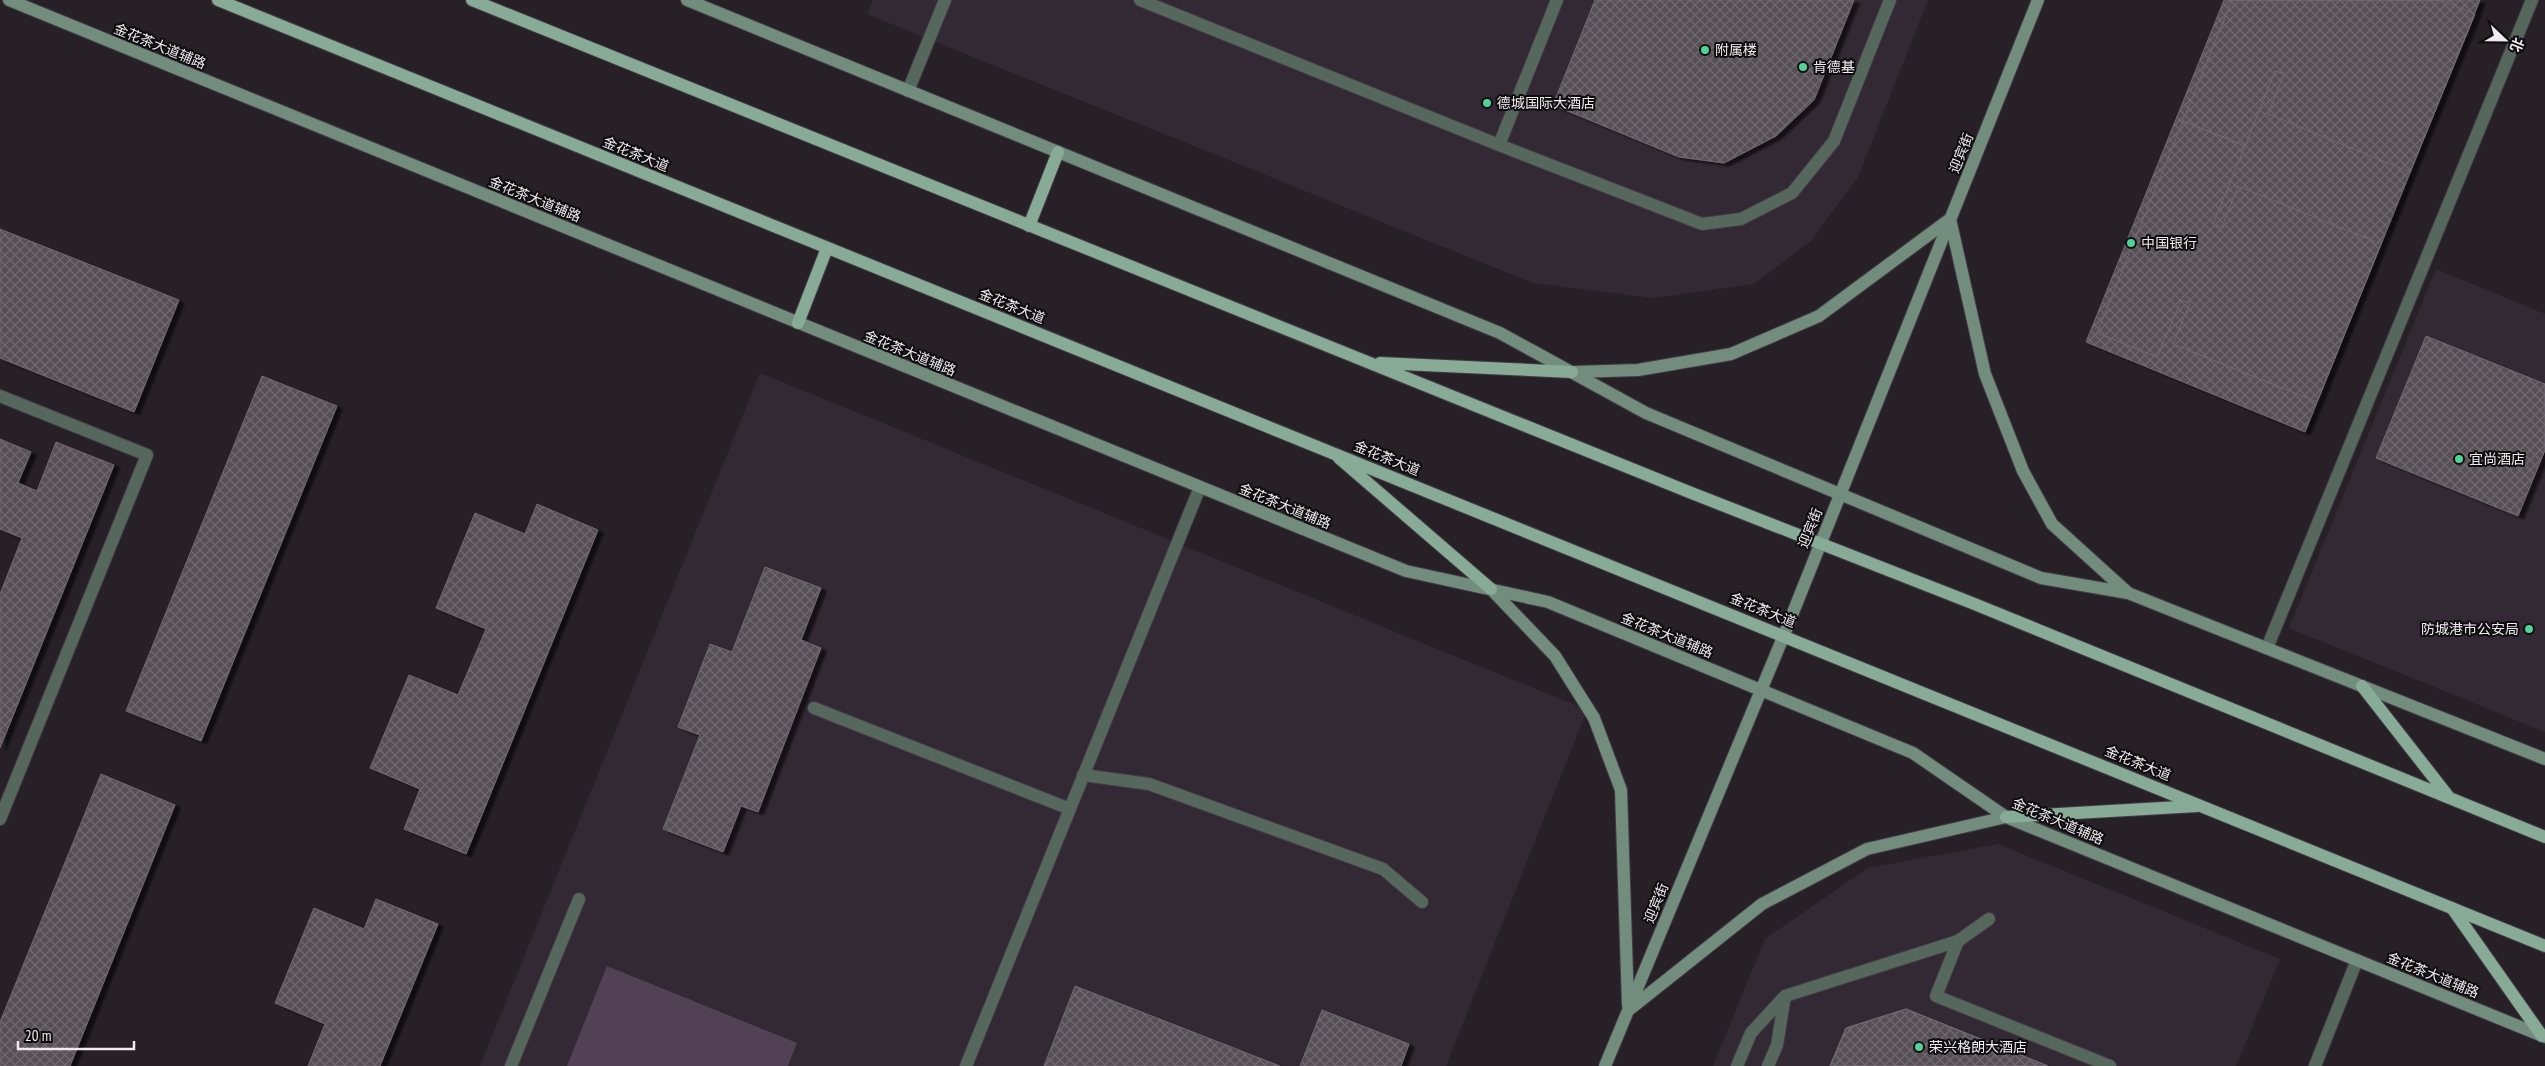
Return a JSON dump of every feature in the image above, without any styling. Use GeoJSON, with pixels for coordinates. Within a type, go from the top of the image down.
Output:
{"type":"FeatureCollection","features":[{"type":"Feature","properties":{"kind":"main road","name":"金花茶大道"},"geometry":{"type":"LineString","coordinates":[[218,0],[1784,635],[2545,946]]}},
{"type":"Feature","properties":{"kind":"main road"},"geometry":{"type":"LineString","coordinates":[[472,0],[2545,837]]}},
{"type":"Feature","properties":{"kind":"main road"},"geometry":{"type":"LineString","coordinates":[[1030,226],[1058,152]]}},
{"type":"Feature","properties":{"kind":"main road"},"geometry":{"type":"LineString","coordinates":[[798,323],[827,248]]}},
{"type":"Feature","properties":{"kind":"main road"},"geometry":{"type":"LineString","coordinates":[[1369,363],[1572,372]]}},
{"type":"Feature","properties":{"kind":"main road"},"geometry":{"type":"LineString","coordinates":[[1332,452],[1491,590]]}},
{"type":"Feature","properties":{"kind":"main road"},"geometry":{"type":"LineString","coordinates":[[2362,686],[2450,798]]}},
{"type":"Feature","properties":{"kind":"main road"},"geometry":{"type":"LineString","coordinates":[[2006,817],[2202,806]]}},
{"type":"Feature","properties":{"kind":"main road"},"geometry":{"type":"LineString","coordinates":[[2452,908],[2544,1036]]}},
{"type":"Feature","properties":{"kind":"street","name":"金花茶大道辅路"},"geometry":{"type":"LineString","coordinates":[[8,0],[1406,571],[1548,602],[1913,753],[2006,817],[2544,1036]]}},
{"type":"Feature","properties":{"kind":"street"},"geometry":{"type":"LineString","coordinates":[[687,0],[1500,333],[1646,413],[2040,578],[2128,593],[2545,759]]}},
{"type":"Feature","properties":{"kind":"street","name":"迎宾街"},"geometry":{"type":"LineString","coordinates":[[1605,1066],[1784,635],[2038,0]]}},
{"type":"Feature","properties":{"kind":"street"},"geometry":{"type":"LineString","coordinates":[[1572,372],[1638,370],[1731,354],[1820,316],[1950,219],[1985,374],[2023,471],[2052,524],[2128,593]]}},
{"type":"Feature","properties":{"kind":"street"},"geometry":{"type":"LineString","coordinates":[[1491,590],[1555,656],[1594,718],[1621,790],[1628,1010]]}},
{"type":"Feature","properties":{"kind":"street"},"geometry":{"type":"LineString","coordinates":[[1628,1010],[1762,904],[1867,849],[2006,817]]}},
{"type":"Feature","properties":{"kind":"lane"},"geometry":{"type":"LineString","coordinates":[[908,91],[945,0]]}},
{"type":"Feature","properties":{"kind":"lane"},"geometry":{"type":"LineString","coordinates":[[1140,0],[1499,145],[1702,224],[1741,219],[1792,193],[1834,141],[1890,0]]}},
{"type":"Feature","properties":{"kind":"lane"},"geometry":{"type":"LineString","coordinates":[[1499,145],[1557,0]]}},
{"type":"Feature","properties":{"kind":"lane"},"geometry":{"type":"LineString","coordinates":[[2267,648],[2532,0]]}},
{"type":"Feature","properties":{"kind":"lane"},"geometry":{"type":"LineString","coordinates":[[0,396],[147,455],[0,819]]}},
{"type":"Feature","properties":{"kind":"lane"},"geometry":{"type":"LineString","coordinates":[[966,1066],[1200,488]]}},
{"type":"Feature","properties":{"kind":"lane"},"geometry":{"type":"LineString","coordinates":[[814,708],[1070,809]]}},
{"type":"Feature","properties":{"kind":"lane"},"geometry":{"type":"LineString","coordinates":[[1084,775],[1149,784],[1383,869],[1422,902]]}},
{"type":"Feature","properties":{"kind":"lane"},"geometry":{"type":"LineString","coordinates":[[511,1066],[579,899]]}},
{"type":"Feature","properties":{"kind":"lane"},"geometry":{"type":"LineString","coordinates":[[1738,1066],[1751,1033],[1785,996],[1958,941],[1989,919]]}},
{"type":"Feature","properties":{"kind":"lane"},"geometry":{"type":"LineString","coordinates":[[1958,941],[1936,996],[2110,1066]]}},
{"type":"Feature","properties":{"kind":"lane"},"geometry":{"type":"LineString","coordinates":[[2315,1066],[2357,960]]}},
{"type":"Feature","properties":{"kind":"lane"},"geometry":{"type":"LineString","coordinates":[[1768,1066],[1776,1045],[1785,996]]}},
{"type":"Feature","properties":{"kind":"shaded area","name":"德城国际大酒店"},"geometry":{"type":"Polygon","coordinates":[[[873,0],[1928,0],[1858,177],[1811,241],[1754,284],[1654,298],[1533,283],[867,14],[873,0]]]}},
{"type":"Feature","properties":{"kind":"shaded area"},"geometry":{"type":"Polygon","coordinates":[[[2436,269],[2545,314],[2545,732],[2289,628],[2436,269]]]}},
{"type":"Feature","properties":{"kind":"shaded area"},"geometry":{"type":"Polygon","coordinates":[[[760,373],[1587,710],[1446,1066],[480,1066],[760,373]]]}},
{"type":"Feature","properties":{"kind":"shaded area"},"geometry":{"type":"Polygon","coordinates":[[[1998,844],[2280,959],[2236,1066],[1713,1066],[1765,939],[1868,868],[1998,844]]]}},
{"type":"Feature","properties":{"kind":"shaded area"},"geometry":{"type":"Polygon","coordinates":[[[607,966],[797,1043],[788,1066],[567,1066],[607,966]]]}},
{"type":"Feature","properties":{"kind":"building","name":"附属楼"},"geometry":{"type":"Polygon","coordinates":[[[1595,0],[1854,0],[1814,100],[1776,136],[1724,163],[1679,157],[1553,105],[1595,0]]]}},
{"type":"Feature","properties":{"kind":"building"},"geometry":{"type":"Polygon","coordinates":[[[2224,0],[2480,0],[2305,432],[2086,342],[2224,0]]]}},
{"type":"Feature","properties":{"kind":"building"},"geometry":{"type":"Polygon","coordinates":[[[2232,0],[2440,0],[2475,14],[2410,172],[2268,114],[2284,74],[2275,71],[2245,146],[2183,121],[2232,0]]]}},
{"type":"Feature","properties":{"kind":"building"},"geometry":{"type":"Polygon","coordinates":[[[2183,121],[2245,146],[2213,224],[2222,227],[2238,186],[2381,244],[2317,402],[2173,344],[2190,303],[2181,300],[2157,357],[2097,333],[2183,121]]]}},
{"type":"Feature","properties":{"kind":"building"},"geometry":{"type":"Polygon","coordinates":[[[0,229],[179,300],[134,412],[0,358],[0,229]]]}},
{"type":"Feature","properties":{"kind":"building"},"geometry":{"type":"Polygon","coordinates":[[[2426,336],[2545,384],[2545,450],[2518,516],[2376,458],[2426,336]]]}},
{"type":"Feature","properties":{"kind":"building"},"geometry":{"type":"Polygon","coordinates":[[[262,376],[337,406],[201,741],[126,711],[262,376]]]}},
{"type":"Feature","properties":{"kind":"building"},"geometry":{"type":"Polygon","coordinates":[[[0,439],[31,452],[18,483],[37,491],[56,442],[114,465],[0,748],[0,594],[22,538],[0,529],[0,439]]]}},
{"type":"Feature","properties":{"kind":"building"},"geometry":{"type":"Polygon","coordinates":[[[537,504],[598,530],[466,854],[404,829],[420,789],[370,768],[409,675],[458,695],[486,629],[436,608],[475,513],[525,534],[537,504]]]}},
{"type":"Feature","properties":{"kind":"building"},"geometry":{"type":"Polygon","coordinates":[[[765,567],[821,588],[801,640],[821,648],[758,812],[741,806],[723,852],[663,829],[700,735],[678,727],[710,644],[732,652],[765,567]]]}},
{"type":"Feature","properties":{"kind":"building"},"geometry":{"type":"Polygon","coordinates":[[[101,774],[175,805],[70,1066],[0,1066],[0,1022],[101,774]]]}},
{"type":"Feature","properties":{"kind":"building"},"geometry":{"type":"Polygon","coordinates":[[[376,899],[438,924],[380,1066],[308,1066],[325,1024],[275,1003],[314,908],[364,929],[376,899]]]}},
{"type":"Feature","properties":{"kind":"building"},"geometry":{"type":"Polygon","coordinates":[[[1075,986],[1280,1066],[1044,1066],[1075,986]]]}},
{"type":"Feature","properties":{"kind":"building","name":"荣兴格朗大酒店"},"geometry":{"type":"Polygon","coordinates":[[[1906,1009],[2048,1066],[1830,1066],[1846,1028],[1906,1009]]]}},
{"type":"Feature","properties":{"kind":"building","name":"荣兴格朗大酒店"},"geometry":{"type":"Polygon","coordinates":[[[1906,1009],[2048,1066],[1830,1066],[1846,1028],[1906,1009]]]}},
{"type":"Feature","properties":{"kind":"building"},"geometry":{"type":"Polygon","coordinates":[[[1322,1010],[1409,1044],[1401,1066],[1300,1066],[1322,1010]]]}},
{"type":"Feature","properties":{"kind":"place","name":"附属楼"},"geometry":{"type":"Point","coordinates":[1705,50]}},
{"type":"Feature","properties":{"kind":"place","name":"肯德基"},"geometry":{"type":"Point","coordinates":[1803,67]}},
{"type":"Feature","properties":{"kind":"place","name":"德城国际大酒店"},"geometry":{"type":"Point","coordinates":[1487,103]}},
{"type":"Feature","properties":{"kind":"place","name":"中国银行"},"geometry":{"type":"Point","coordinates":[2131,243]}},
{"type":"Feature","properties":{"kind":"place","name":"宜尚酒店"},"geometry":{"type":"Point","coordinates":[2459,459]}},
{"type":"Feature","properties":{"kind":"place","name":"防城港市公安局"},"geometry":{"type":"Point","coordinates":[2529,629]}},
{"type":"Feature","properties":{"kind":"place","name":"荣兴格朗大酒店"},"geometry":{"type":"Point","coordinates":[1919,1047]}}]}
